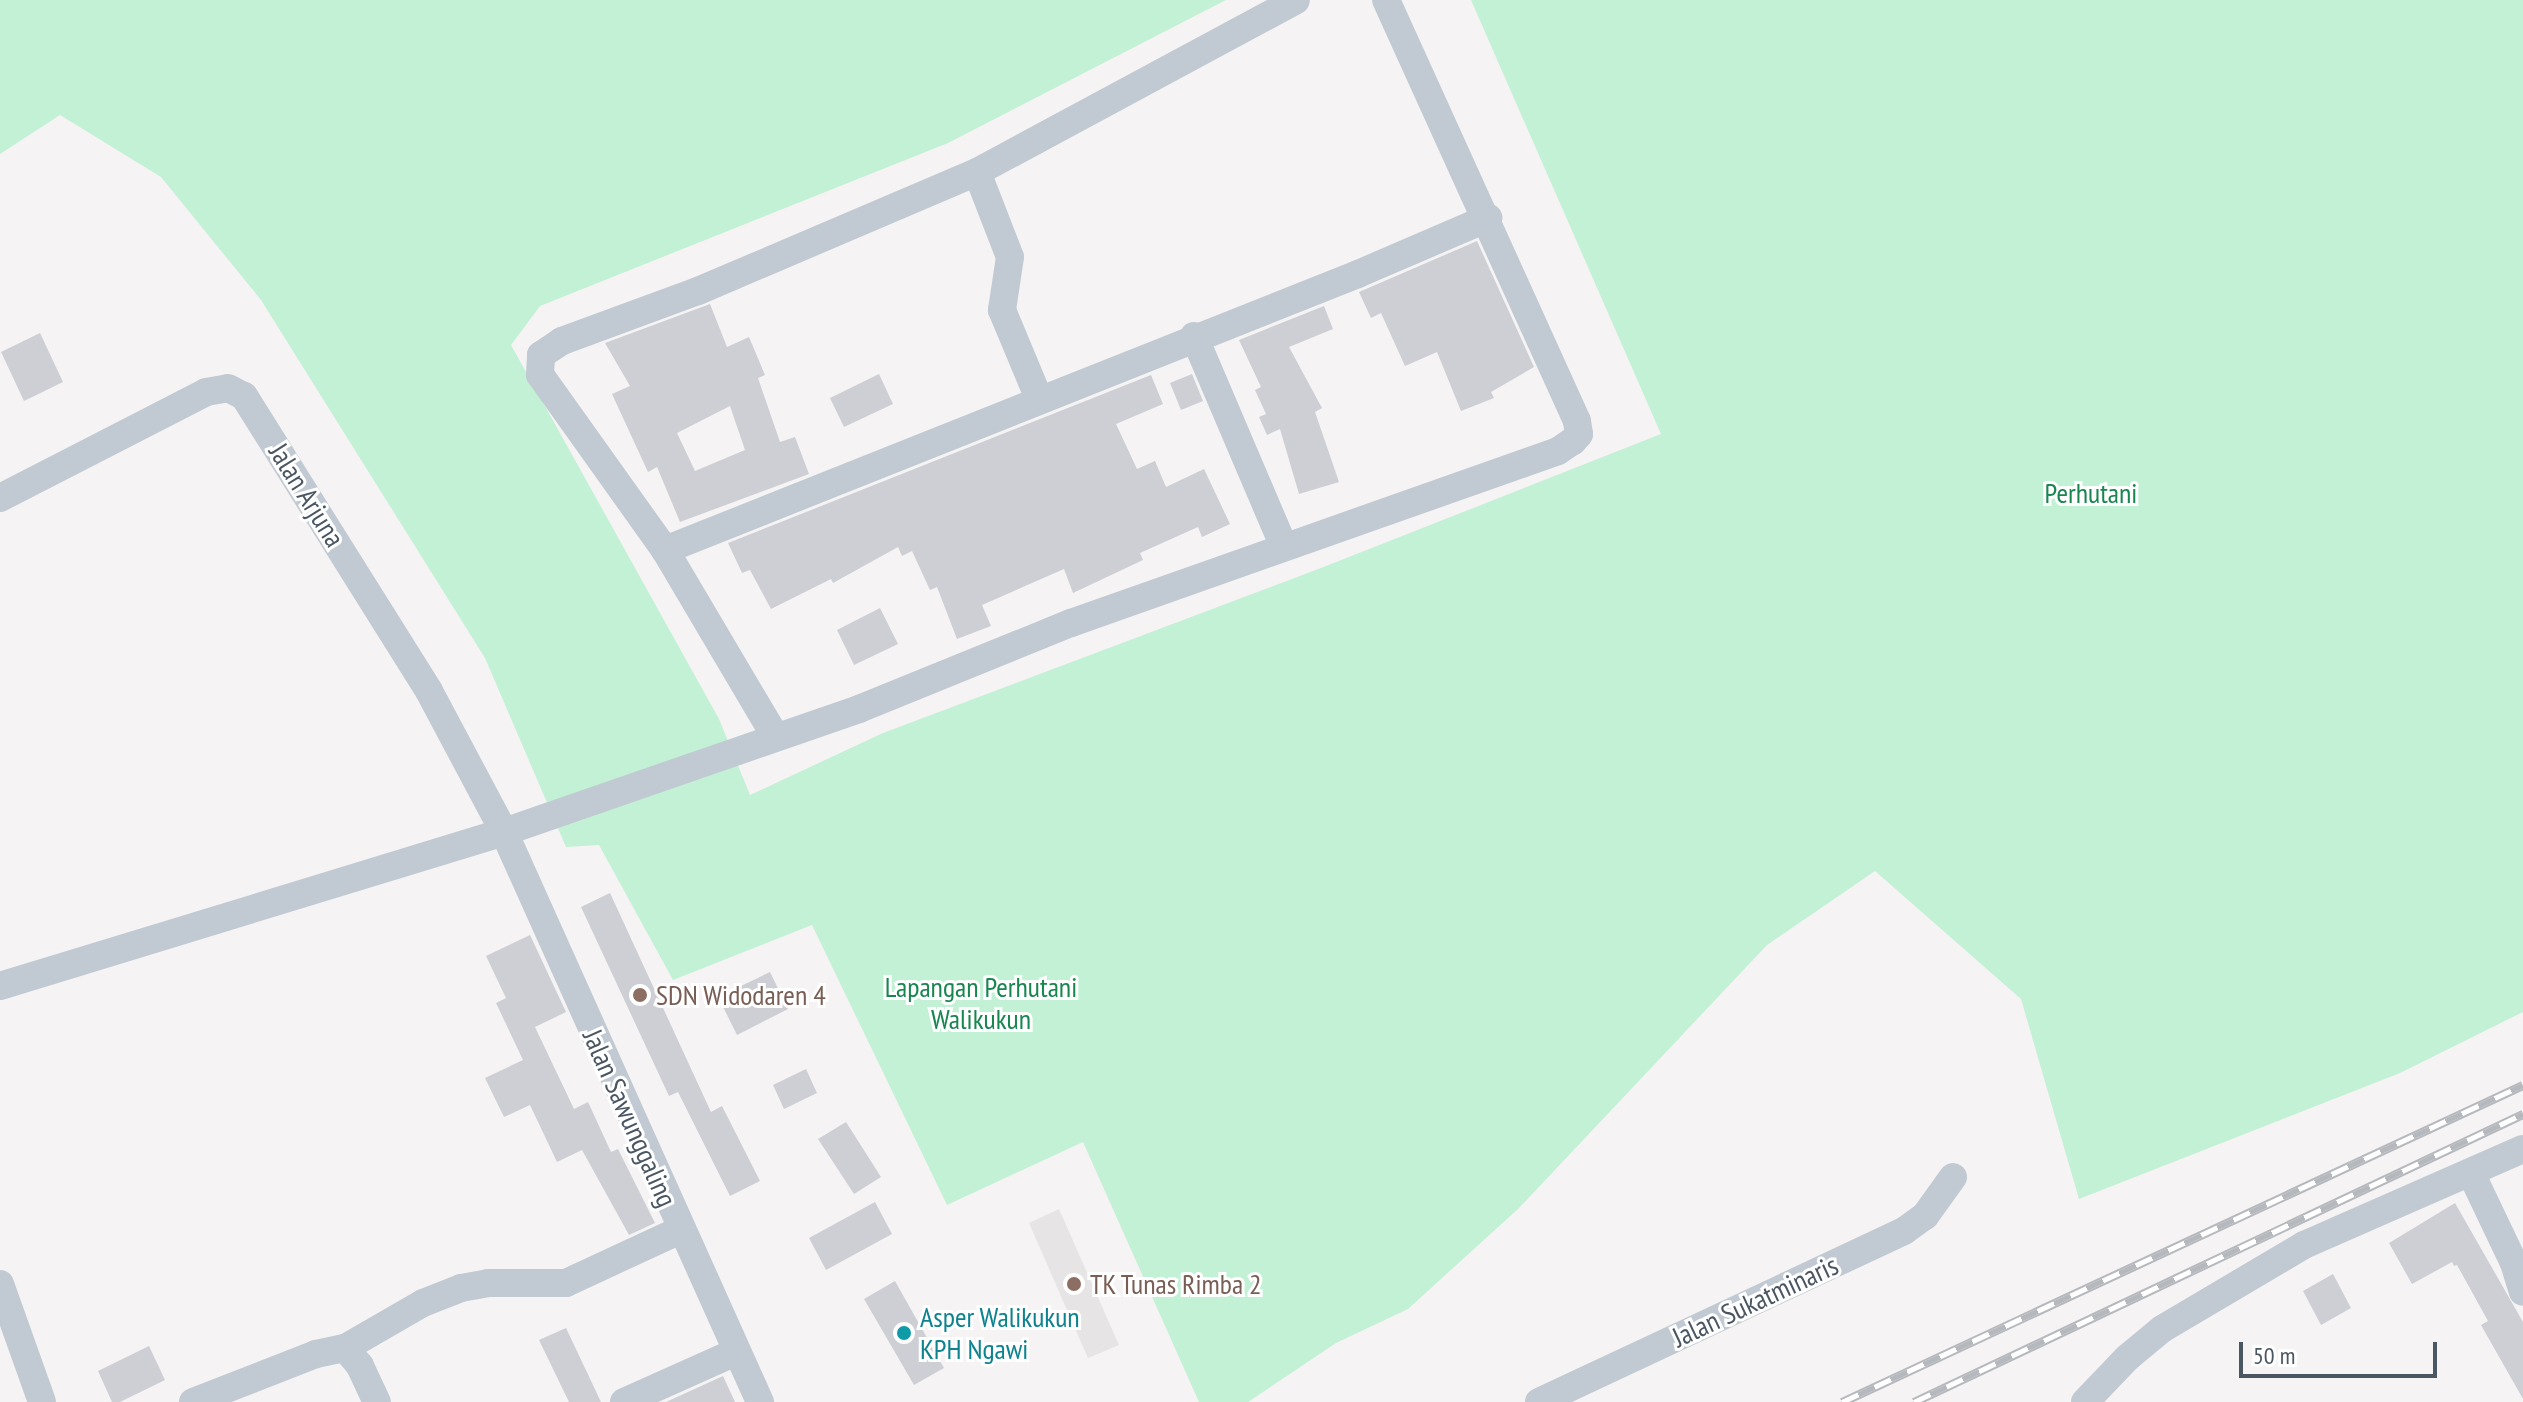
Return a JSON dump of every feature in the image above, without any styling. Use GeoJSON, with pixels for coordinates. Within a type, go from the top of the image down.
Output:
{"type":"FeatureCollection","features":[{"type":"Feature","properties":{"kind":"street"},"geometry":{"type":"LineString","coordinates":[[775,736],[665,550],[540,375],[541,355],[562,341],[711,286],[977,172],[1296,0]]}},
{"type":"Feature","properties":{"kind":"street"},"geometry":{"type":"LineString","coordinates":[[0,986],[504,832],[859,709],[1071,623],[1283,545],[1558,451],[1579,434],[1577,421],[1488,218],[1386,0]]}},
{"type":"Feature","properties":{"kind":"street"},"geometry":{"type":"LineString","coordinates":[[977,172],[1010,257],[1002,310],[1039,399]]}},
{"type":"Feature","properties":{"kind":"street"},"geometry":{"type":"LineString","coordinates":[[665,550],[1194,336],[1358,274],[1488,218]]}},
{"type":"Feature","properties":{"kind":"street"},"geometry":{"type":"LineString","coordinates":[[1194,336],[1283,545]]}},
{"type":"Feature","properties":{"kind":"street","name":"Jalan Arjuna"},"geometry":{"type":"LineString","coordinates":[[0,498],[206,392],[228,388],[244,396],[429,691],[504,832]]}},
{"type":"Feature","properties":{"kind":"street","name":"Jalan Sawunggaling"},"geometry":{"type":"LineString","coordinates":[[504,832],[680,1230],[760,1402]]}},
{"type":"Feature","properties":{"kind":"street"},"geometry":{"type":"LineString","coordinates":[[2085,1402],[2127,1358],[2162,1329],[2304,1245],[2523,1149]]}},
{"type":"Feature","properties":{"kind":"street"},"geometry":{"type":"LineString","coordinates":[[2471,1173],[2514,1263],[2523,1292]]}},
{"type":"Feature","properties":{"kind":"street","name":"Jalan Sukatminaris"},"geometry":{"type":"LineString","coordinates":[[1539,1402],[1904,1231],[1925,1216],[1953,1177]]}},
{"type":"Feature","properties":{"kind":"street"},"geometry":{"type":"LineString","coordinates":[[193,1402],[316,1354],[345,1348],[423,1303],[461,1288],[488,1283],[566,1283],[680,1230]]}},
{"type":"Feature","properties":{"kind":"street"},"geometry":{"type":"LineString","coordinates":[[0,1284],[42,1402]]}},
{"type":"Feature","properties":{"kind":"street"},"geometry":{"type":"LineString","coordinates":[[345,1348],[360,1366],[377,1402]]}},
{"type":"Feature","properties":{"kind":"street"},"geometry":{"type":"LineString","coordinates":[[624,1402],[736,1352]]}},
{"type":"Feature","properties":{"kind":"shaded area","name":"TK Tunas Rimba 2"},"geometry":{"type":"Polygon","coordinates":[[[1059,1209],[1119,1345],[1088,1358],[1029,1223],[1059,1209]]]}},
{"type":"Feature","properties":{"kind":"green space","name":"Perhutani"},"geometry":{"type":"Polygon","coordinates":[[[0,0],[1226,0],[948,143],[540,306],[511,345],[719,719],[750,795],[883,733],[1321,568],[1661,434],[1471,0],[2523,0],[2523,1012],[2400,1073],[2079,1199],[2021,999],[1875,871],[1767,945],[1518,1209],[1408,1309],[1336,1343],[1248,1402],[1199,1402],[1083,1142],[947,1205],[812,925],[673,980],[599,845],[566,847],[485,658],[261,300],[161,177],[60,115],[0,154],[0,0]]]}},
{"type":"Feature","properties":{"kind":"building"},"geometry":{"type":"Polygon","coordinates":[[[1477,241],[1534,367],[1491,392],[1494,398],[1461,411],[1437,352],[1405,366],[1381,313],[1371,318],[1359,292],[1477,241]]]}},
{"type":"Feature","properties":{"kind":"building"},"geometry":{"type":"Polygon","coordinates":[[[710,304],[727,347],[749,337],[765,375],[758,378],[780,442],[795,437],[809,474],[680,522],[657,467],[648,472],[612,394],[630,386],[605,343],[710,304]],[[730,406],[677,433],[695,471],[745,450],[730,406]]]}},
{"type":"Feature","properties":{"kind":"building"},"geometry":{"type":"Polygon","coordinates":[[[1324,306],[1333,329],[1289,347],[1322,408],[1315,412],[1339,482],[1299,494],[1280,429],[1267,435],[1259,417],[1266,414],[1255,390],[1261,387],[1239,340],[1324,306]]]}},
{"type":"Feature","properties":{"kind":"building"},"geometry":{"type":"Polygon","coordinates":[[[40,333],[63,382],[24,401],[1,352],[40,333]]]}},
{"type":"Feature","properties":{"kind":"building"},"geometry":{"type":"Polygon","coordinates":[[[879,374],[893,404],[844,427],[830,398],[879,374]]]}},
{"type":"Feature","properties":{"kind":"building"},"geometry":{"type":"Polygon","coordinates":[[[1192,374],[1203,401],[1181,410],[1170,383],[1192,374]]]}},
{"type":"Feature","properties":{"kind":"building"},"geometry":{"type":"Polygon","coordinates":[[[1151,375],[1163,404],[1116,424],[1137,469],[1155,461],[1166,487],[1204,469],[1230,524],[1202,537],[1198,527],[1140,553],[1143,560],[1073,593],[1064,569],[982,605],[991,626],[957,639],[937,587],[930,590],[912,551],[902,556],[898,547],[833,583],[831,579],[771,609],[750,570],[742,573],[728,543],[1151,375]]]}},
{"type":"Feature","properties":{"kind":"building"},"geometry":{"type":"Polygon","coordinates":[[[880,608],[898,644],[854,665],[837,630],[880,608]]]}},
{"type":"Feature","properties":{"kind":"building","name":"SDN Widodaren 4"},"geometry":{"type":"Polygon","coordinates":[[[610,893],[711,1112],[722,1106],[760,1181],[730,1196],[678,1092],[669,1096],[581,907],[610,893]]]}},
{"type":"Feature","properties":{"kind":"building"},"geometry":{"type":"Polygon","coordinates":[[[530,935],[566,1012],[535,1027],[574,1109],[588,1102],[611,1152],[618,1149],[655,1223],[629,1235],[582,1150],[557,1162],[530,1105],[504,1117],[485,1078],[523,1060],[496,1003],[506,998],[486,956],[530,935]]]}},
{"type":"Feature","properties":{"kind":"building"},"geometry":{"type":"Polygon","coordinates":[[[770,972],[788,1009],[737,1035],[718,997],[770,972]]]}},
{"type":"Feature","properties":{"kind":"building"},"geometry":{"type":"Polygon","coordinates":[[[806,1069],[817,1093],[784,1109],[773,1085],[806,1069]]]}},
{"type":"Feature","properties":{"kind":"building"},"geometry":{"type":"Polygon","coordinates":[[[846,1122],[881,1177],[854,1194],[818,1139],[846,1122]]]}},
{"type":"Feature","properties":{"kind":"building"},"geometry":{"type":"Polygon","coordinates":[[[875,1202],[892,1234],[826,1270],[809,1238],[875,1202]]]}},
{"type":"Feature","properties":{"kind":"building"},"geometry":{"type":"Polygon","coordinates":[[[2455,1203],[2523,1322],[2523,1399],[2481,1325],[2488,1321],[2457,1265],[2454,1266],[2452,1262],[2412,1284],[2389,1243],[2455,1203]]]}},
{"type":"Feature","properties":{"kind":"building"},"geometry":{"type":"Polygon","coordinates":[[[2333,1274],[2351,1308],[2321,1325],[2303,1291],[2333,1274]]]}},
{"type":"Feature","properties":{"kind":"building","name":"Asper Walikukun KPH Ngawi"},"geometry":{"type":"Polygon","coordinates":[[[895,1281],[944,1368],[914,1385],[864,1299],[895,1281]]]}},
{"type":"Feature","properties":{"kind":"building"},"geometry":{"type":"Polygon","coordinates":[[[566,1328],[601,1402],[569,1402],[539,1340],[566,1328]]]}},
{"type":"Feature","properties":{"kind":"building"},"geometry":{"type":"Polygon","coordinates":[[[149,1346],[165,1380],[120,1402],[112,1402],[98,1371],[149,1346]]]}},
{"type":"Feature","properties":{"kind":"building"},"geometry":{"type":"Polygon","coordinates":[[[723,1376],[735,1402],[666,1402],[723,1376]]]}},
{"type":"Feature","properties":{"kind":"railway"},"geometry":{"type":"LineString","coordinates":[[1842,1402],[2523,1085]]}},
{"type":"Feature","properties":{"kind":"railway"},"geometry":{"type":"LineString","coordinates":[[1914,1402],[2523,1114]]}},
{"type":"Feature","properties":{"kind":"place","name":"SDN Widodaren 4"},"geometry":{"type":"Point","coordinates":[640,995]}},
{"type":"Feature","properties":{"kind":"place","name":"TK Tunas Rimba 2"},"geometry":{"type":"Point","coordinates":[1074,1284]}},
{"type":"Feature","properties":{"kind":"place","name":"Asper Walikukun KPH Ngawi"},"geometry":{"type":"Point","coordinates":[904,1333]}},
{"type":"Feature","properties":{"kind":"park label","name":"Lapangan Perhutani Walikukun"},"geometry":{"type":"Point","coordinates":[981,1003]}}]}
